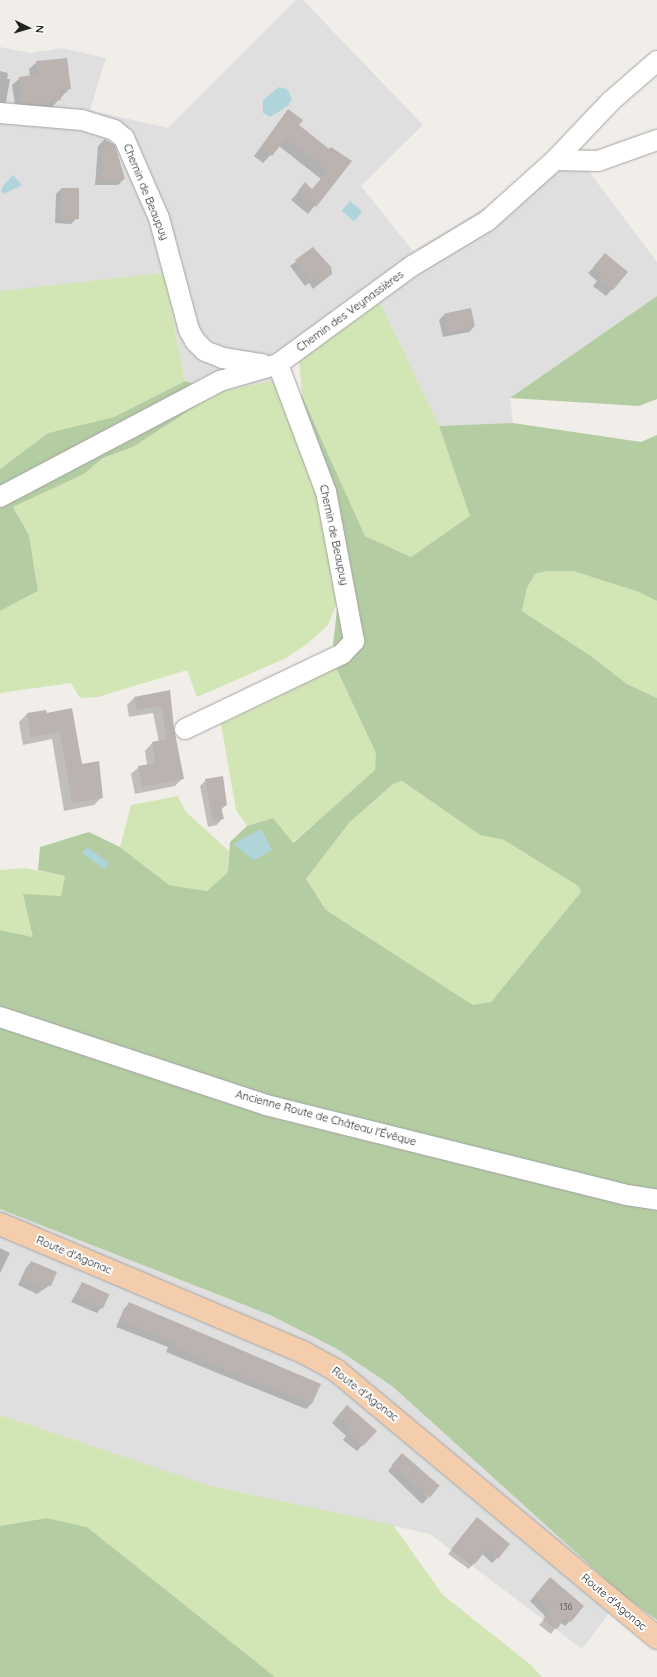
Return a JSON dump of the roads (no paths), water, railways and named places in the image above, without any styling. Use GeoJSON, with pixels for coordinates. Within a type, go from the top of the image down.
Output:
{"type":"FeatureCollection","features":[{"type":"Feature","properties":{"kind":"main road","name":"Route d'Agonac"},"geometry":{"type":"LineString","coordinates":[[0,1224],[303,1352],[337,1371],[657,1638]]}},
{"type":"Feature","properties":{"kind":"street","name":"Chemin des Veynassières"},"geometry":{"type":"LineString","coordinates":[[0,497],[220,381],[271,366],[412,266],[487,221],[555,160],[611,101],[657,61]]}},
{"type":"Feature","properties":{"kind":"street","name":"Chemin de Beaupuy"},"geometry":{"type":"LineString","coordinates":[[0,113],[82,120],[114,130],[124,138],[159,218],[189,330],[195,341],[205,351],[223,358],[271,366],[326,492],[354,641],[342,654],[185,729]]}},
{"type":"Feature","properties":{"kind":"street"},"geometry":{"type":"LineString","coordinates":[[555,160],[598,161],[657,140]]}},
{"type":"Feature","properties":{"kind":"street","name":"Ancienne Route de Château l'Évêque"},"geometry":{"type":"LineString","coordinates":[[0,1017],[266,1105],[628,1195],[657,1200]]}},
{"type":"Feature","properties":{"kind":"water"},"geometry":{"type":"Polygon","coordinates":[[[279,87],[287,89],[292,99],[288,106],[270,117],[263,113],[263,100],[279,87]]]}},
{"type":"Feature","properties":{"kind":"water"},"geometry":{"type":"Polygon","coordinates":[[[13,175],[22,185],[4,194],[1,191],[3,186],[13,175]]]}},
{"type":"Feature","properties":{"kind":"water"},"geometry":{"type":"Polygon","coordinates":[[[350,201],[362,211],[354,221],[342,211],[350,201]]]}},
{"type":"Feature","properties":{"kind":"water"},"geometry":{"type":"Polygon","coordinates":[[[261,829],[272,850],[254,860],[233,844],[261,829]]]}},
{"type":"Feature","properties":{"kind":"water"},"geometry":{"type":"Polygon","coordinates":[[[87,847],[109,863],[104,869],[82,853],[87,847]]]}}]}
